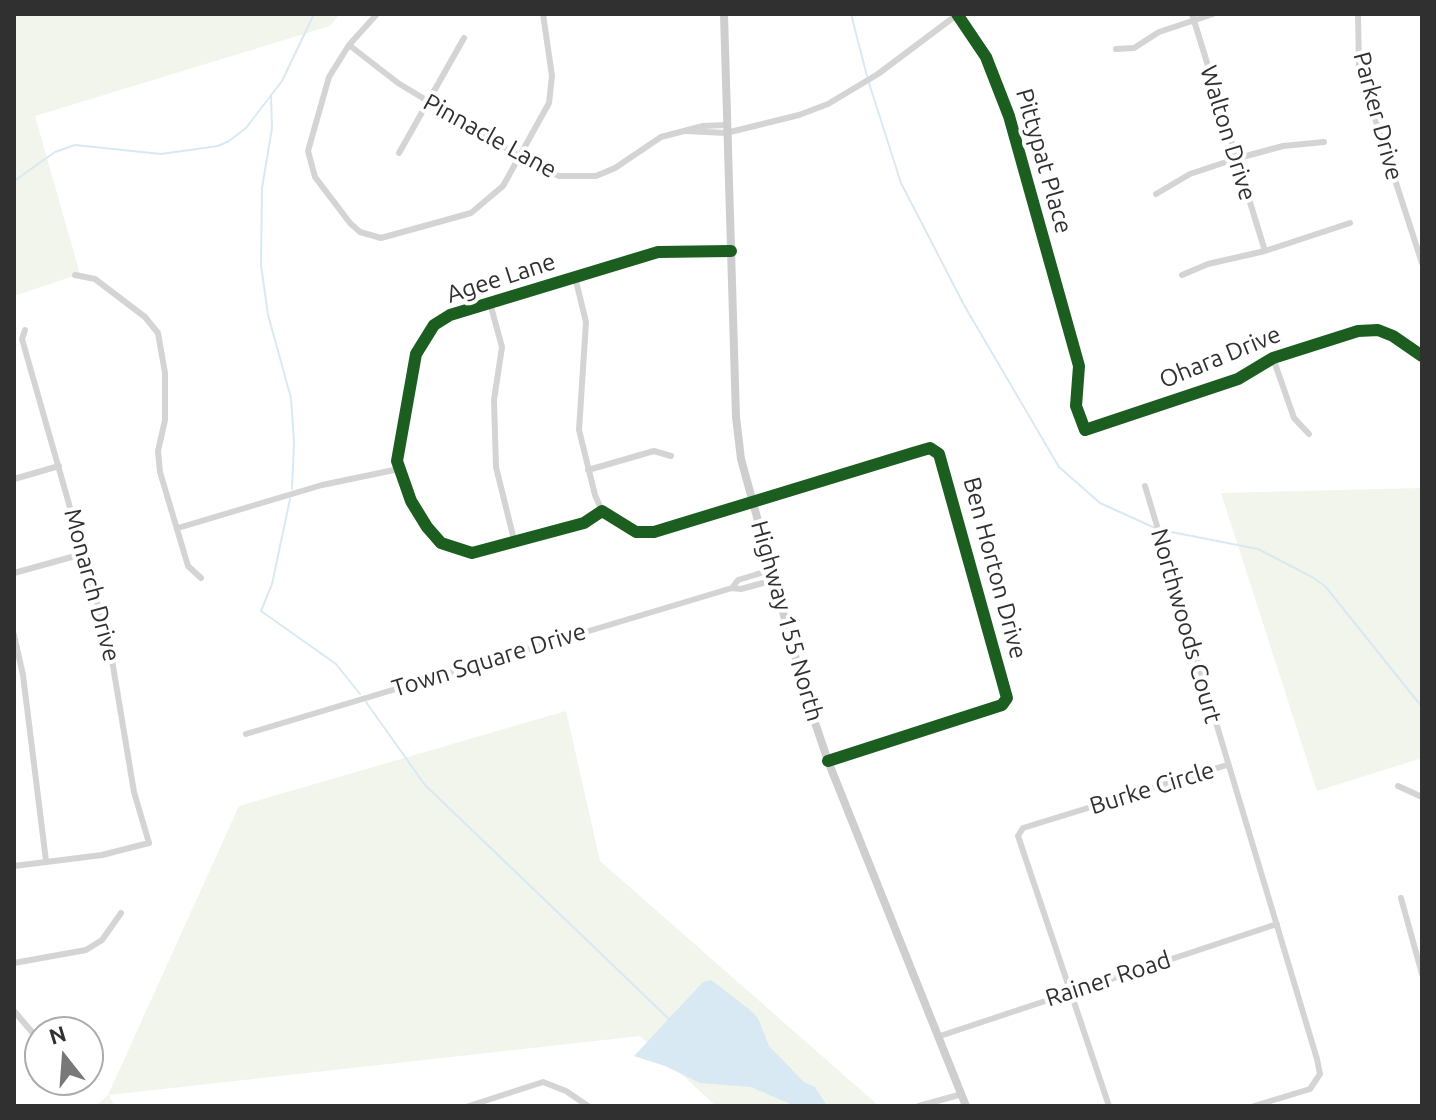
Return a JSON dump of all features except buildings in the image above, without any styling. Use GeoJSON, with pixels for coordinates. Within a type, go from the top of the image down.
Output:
{"type":"FeatureCollection","features":[{"type":"Feature","properties":{"kind":"main road","name":"Highway 155 North"},"geometry":{"type":"LineString","coordinates":[[724,14],[737,431],[807,699],[828,761],[966,1106]]}},
{"type":"Feature","properties":{"kind":"street"},"geometry":{"type":"LineString","coordinates":[[377,14],[349,45],[323,92],[308,157],[315,177],[360,232],[376,238],[392,237],[471,213],[498,192],[542,121],[552,91],[543,14]]}},
{"type":"Feature","properties":{"kind":"street","name":"Pinnacle Lane"},"geometry":{"type":"LineString","coordinates":[[349,45],[387,77],[520,158],[553,175],[590,177],[615,168],[657,139],[683,131],[726,129],[799,115],[828,104],[878,74],[957,14]]}},
{"type":"Feature","properties":{"kind":"street","name":"Pittypat Place"},"geometry":{"type":"LineString","coordinates":[[957,14],[996,78],[1069,329]]}},
{"type":"Feature","properties":{"kind":"street"},"geometry":{"type":"LineString","coordinates":[[1116,49],[1134,48],[1159,32],[1193,17],[1213,14]]}},
{"type":"Feature","properties":{"kind":"street","name":"Parker Drive"},"geometry":{"type":"LineString","coordinates":[[1358,14],[1359,69],[1422,263]]}},
{"type":"Feature","properties":{"kind":"street","name":"Walton Drive"},"geometry":{"type":"LineString","coordinates":[[1193,17],[1265,251]]}},
{"type":"Feature","properties":{"kind":"street"},"geometry":{"type":"LineString","coordinates":[[399,153],[464,38]]}},
{"type":"Feature","properties":{"kind":"street"},"geometry":{"type":"LineString","coordinates":[[1156,194],[1190,174],[1235,159],[1283,146],[1324,142]]}},
{"type":"Feature","properties":{"kind":"street"},"geometry":{"type":"LineString","coordinates":[[1182,275],[1208,264],[1265,251],[1350,223]]}},
{"type":"Feature","properties":{"kind":"street","name":"Agee Lane"},"geometry":{"type":"LineString","coordinates":[[399,469],[398,441],[416,354],[434,325],[450,315],[658,252],[731,251]]}},
{"type":"Feature","properties":{"kind":"street"},"geometry":{"type":"LineString","coordinates":[[75,275],[95,279],[145,317],[158,333],[165,373],[165,420],[158,451],[188,566],[201,578]]}},
{"type":"Feature","properties":{"kind":"street"},"geometry":{"type":"LineString","coordinates":[[575,277],[586,322],[578,398],[579,430],[602,511],[636,532],[654,532],[754,504]]}},
{"type":"Feature","properties":{"kind":"street"},"geometry":{"type":"LineString","coordinates":[[490,303],[502,347],[494,400],[496,467],[515,544]]}},
{"type":"Feature","properties":{"kind":"street","name":"Ohara Drive"},"geometry":{"type":"LineString","coordinates":[[1069,329],[1079,366],[1076,406],[1085,430],[1238,379],[1273,358],[1358,331],[1378,330],[1422,356]]}},
{"type":"Feature","properties":{"kind":"street","name":"Monarch Drive"},"geometry":{"type":"LineString","coordinates":[[25,330],[22,339],[86,553],[110,648],[134,792],[149,843],[102,855],[46,861]]}},
{"type":"Feature","properties":{"kind":"street"},"geometry":{"type":"LineString","coordinates":[[1273,358],[1294,418],[1309,434]]}},
{"type":"Feature","properties":{"kind":"street","name":"Ben Horton Drive"},"geometry":{"type":"LineString","coordinates":[[754,504],[930,448],[939,454],[944,467],[1007,698],[1002,705],[828,761]]}},
{"type":"Feature","properties":{"kind":"street"},"geometry":{"type":"LineString","coordinates":[[588,470],[654,451],[671,456]]}},
{"type":"Feature","properties":{"kind":"street"},"geometry":{"type":"LineString","coordinates":[[14,479],[59,466]]}},
{"type":"Feature","properties":{"kind":"street"},"geometry":{"type":"LineString","coordinates":[[178,528],[322,485],[399,469],[411,501],[441,543],[472,553],[515,544],[584,523],[602,511]]}},
{"type":"Feature","properties":{"kind":"street","name":"Northwoods Court"},"geometry":{"type":"LineString","coordinates":[[1145,486],[1227,765]]}},
{"type":"Feature","properties":{"kind":"street"},"geometry":{"type":"LineString","coordinates":[[14,573],[86,553]]}},
{"type":"Feature","properties":{"kind":"street","name":"Town Square Drive"},"geometry":{"type":"LineString","coordinates":[[246,734],[732,588],[741,589],[773,575]]}},
{"type":"Feature","properties":{"kind":"street"},"geometry":{"type":"LineString","coordinates":[[14,635],[23,675],[46,861],[14,866]]}},
{"type":"Feature","properties":{"kind":"street","name":"Burke Circle"},"geometry":{"type":"LineString","coordinates":[[1109,1106],[1018,836],[1023,828],[1227,765],[1320,1074],[1310,1089],[1254,1106]]}},
{"type":"Feature","properties":{"kind":"street"},"geometry":{"type":"LineString","coordinates":[[1398,786],[1422,797]]}},
{"type":"Feature","properties":{"kind":"street"},"geometry":{"type":"LineString","coordinates":[[1401,898],[1422,974]]}},
{"type":"Feature","properties":{"kind":"street"},"geometry":{"type":"LineString","coordinates":[[14,963],[86,950],[102,940],[121,913]]}},
{"type":"Feature","properties":{"kind":"street","name":"Rainer Road"},"geometry":{"type":"LineString","coordinates":[[940,1036],[1277,924]]}},
{"type":"Feature","properties":{"kind":"street"},"geometry":{"type":"LineString","coordinates":[[469,1106],[543,1082],[566,1091],[588,1106]]}},
{"type":"Feature","properties":{"kind":"street"},"geometry":{"type":"LineString","coordinates":[[919,1106],[962,1094]]}},
{"type":"Feature","properties":{"kind":"shaded area"},"geometry":{"type":"Polygon","coordinates":[[[14,14],[340,14],[330,26],[35,116],[80,274],[14,296],[14,14]]]}},
{"type":"Feature","properties":{"kind":"shaded area"},"geometry":{"type":"Polygon","coordinates":[[[1422,488],[1422,758],[1317,791],[1221,493],[1422,488]]]}},
{"type":"Feature","properties":{"kind":"shaded area"},"geometry":{"type":"Polygon","coordinates":[[[566,711],[600,861],[879,1106],[716,1106],[640,1036],[109,1095],[114,1106],[96,1106],[108,1095],[239,806],[566,711]]]}},
{"type":"Feature","properties":{"kind":"shaded area"},"geometry":{"type":"Polygon","coordinates":[[[711,980],[758,1018],[769,1046],[804,1082],[815,1087],[827,1106],[795,1106],[751,1087],[700,1083],[665,1066],[634,1056],[703,982],[711,980]]]}},
{"type":"Feature","properties":{"kind":"waterway"},"geometry":{"type":"LineString","coordinates":[[14,181],[55,152],[75,145],[161,154],[218,146],[229,141],[246,128],[282,81],[314,14]]}},
{"type":"Feature","properties":{"kind":"waterway"},"geometry":{"type":"LineString","coordinates":[[851,14],[867,76]]}},
{"type":"Feature","properties":{"kind":"waterway"},"geometry":{"type":"LineString","coordinates":[[869,83],[901,183],[964,305],[1059,467],[1100,503],[1155,528]]}},
{"type":"Feature","properties":{"kind":"waterway"},"geometry":{"type":"LineString","coordinates":[[271,96],[272,128],[262,188],[261,265],[268,315],[291,398],[294,442],[292,489]]}},
{"type":"Feature","properties":{"kind":"waterway"},"geometry":{"type":"LineString","coordinates":[[290,499],[272,584],[261,611],[336,664],[360,694]]}},
{"type":"Feature","properties":{"kind":"waterway"},"geometry":{"type":"LineString","coordinates":[[1161,530],[1258,549],[1312,577],[1325,586],[1422,707]]}},
{"type":"Feature","properties":{"kind":"waterway"},"geometry":{"type":"LineString","coordinates":[[366,702],[425,785],[669,1019]]}},
{"type":"Feature","properties":{"kind":"cycle path"},"geometry":{"type":"LineString","coordinates":[[957,14],[986,57],[1009,116],[1079,366],[1076,406],[1085,430],[1238,379],[1273,358],[1358,331],[1378,330],[1393,336],[1422,356]]}},
{"type":"Feature","properties":{"kind":"cycle path"},"geometry":{"type":"LineString","coordinates":[[731,251],[658,252],[450,315],[434,325],[416,354],[397,461],[411,501],[427,527],[441,543],[472,553],[584,523],[602,511],[636,532],[654,532],[930,448],[939,454],[1007,698],[1002,705],[828,761]]}}]}
